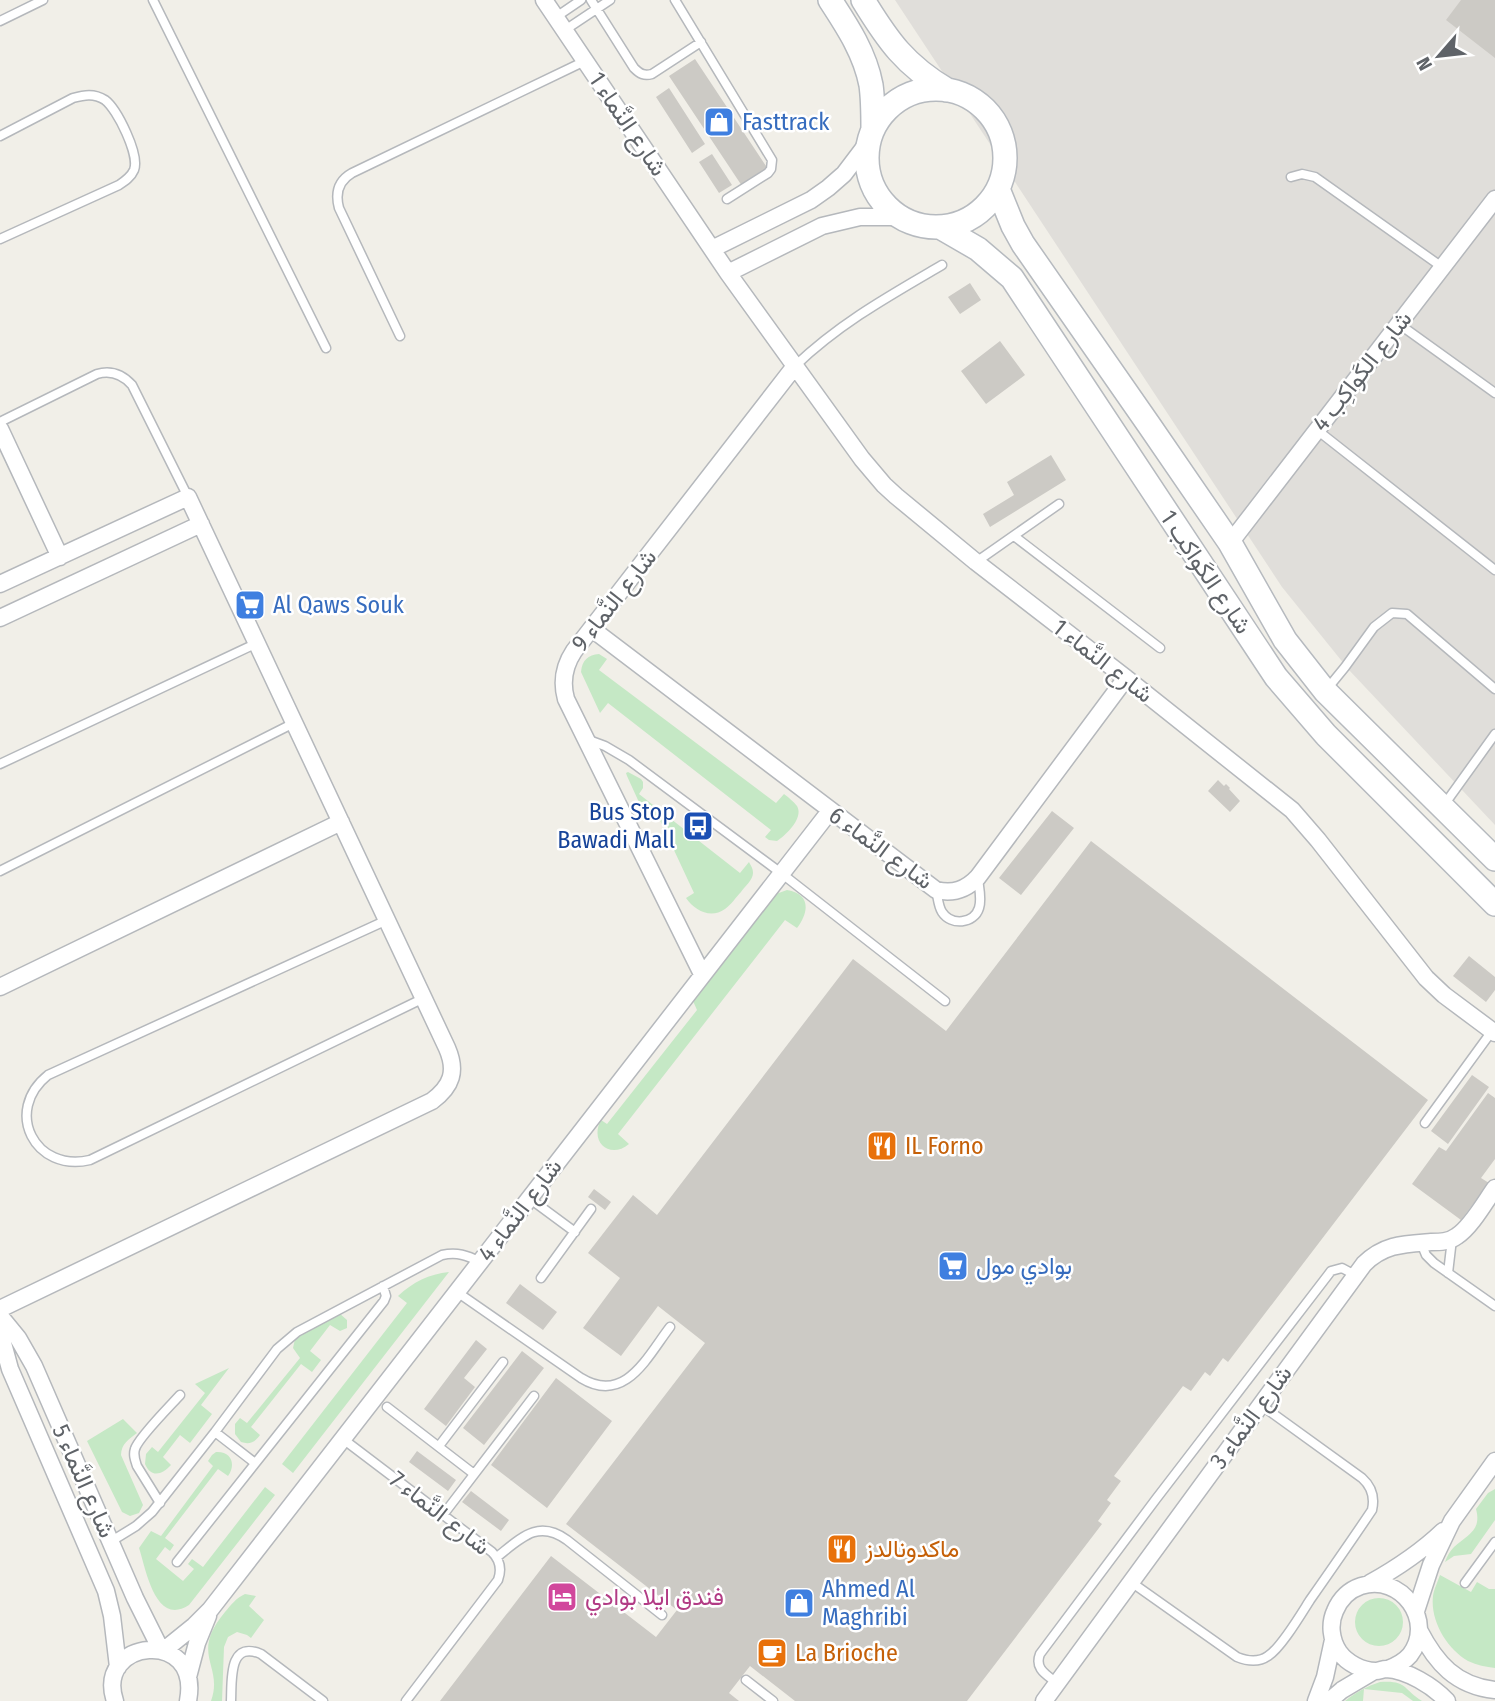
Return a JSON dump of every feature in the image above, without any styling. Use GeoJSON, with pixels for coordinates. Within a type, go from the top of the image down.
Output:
{"type":"FeatureCollection","features":[{"type":"Feature","properties":{"kind":"street","name":"شارع النَّماء 1"},"geometry":{"type":"LineString","coordinates":[[544,0],[728,273],[862,459],[884,485],[976,562],[1292,810],[1318,839],[1426,978],[1444,995],[1494,1032]]}},
{"type":"Feature","properties":{"kind":"street"},"geometry":{"type":"LineString","coordinates":[[830,0],[855,41],[871,84],[871,135],[867,163],[872,184],[883,203],[900,217],[919,225],[940,227],[964,222],[992,199],[998,189],[1004,164],[1002,139],[997,127],[990,116],[971,99],[947,90],[927,78],[901,54],[863,0]]}},
{"type":"Feature","properties":{"kind":"street"},"geometry":{"type":"LineString","coordinates":[[712,249],[811,200],[844,174],[888,108],[909,94],[947,90]]}},
{"type":"Feature","properties":{"kind":"street","name":"شارع الكَواكِب 1"},"geometry":{"type":"LineString","coordinates":[[998,189],[1023,244],[1230,543],[1285,640],[1325,691],[1495,859]]}},
{"type":"Feature","properties":{"kind":"street","name":"شارع الكَواكِب 4"},"geometry":{"type":"LineString","coordinates":[[1230,543],[1495,199]]}},
{"type":"Feature","properties":{"kind":"street"},"geometry":{"type":"LineString","coordinates":[[728,273],[822,226],[860,218],[900,217]]}},
{"type":"Feature","properties":{"kind":"street","name":"شارع الكَواكِب 1"},"geometry":{"type":"LineString","coordinates":[[940,227],[978,249],[1012,278],[1276,677],[1326,735],[1495,904]]}},
{"type":"Feature","properties":{"kind":"street","name":"شارع النَّماء 9"},"geometry":{"type":"LineString","coordinates":[[702,974],[566,699],[563,679],[569,659],[795,366]]}},
{"type":"Feature","properties":{"kind":"street"},"geometry":{"type":"LineString","coordinates":[[0,429],[61,557]]}},
{"type":"Feature","properties":{"kind":"street"},"geometry":{"type":"LineString","coordinates":[[0,584],[188,497],[424,998],[452,1059],[453,1072],[442,1094],[432,1101],[0,1309]]}},
{"type":"Feature","properties":{"kind":"street"},"geometry":{"type":"LineString","coordinates":[[0,618],[201,524]]}},
{"type":"Feature","properties":{"kind":"street","name":"شارع النَّماء 6"},"geometry":{"type":"LineString","coordinates":[[592,629],[830,811],[936,890],[943,892],[959,890],[978,877],[1126,678]]}},
{"type":"Feature","properties":{"kind":"street","name":"شارع النَّماء 4"},"geometry":{"type":"LineString","coordinates":[[162,1650],[210,1610],[830,811]]}},
{"type":"Feature","properties":{"kind":"street"},"geometry":{"type":"LineString","coordinates":[[0,987],[341,822]]}},
{"type":"Feature","properties":{"kind":"street"},"geometry":{"type":"LineString","coordinates":[[1452,1239],[1461,1233],[1495,1188]]}},
{"type":"Feature","properties":{"kind":"street","name":"شارع النَّماء 3"},"geometry":{"type":"LineString","coordinates":[[1044,1701],[1355,1275],[1372,1256],[1392,1246],[1452,1239]]}},
{"type":"Feature","properties":{"kind":"street","name":"شارع النَّماء 5"},"geometry":{"type":"LineString","coordinates":[[0,1316],[18,1338],[34,1366],[135,1598],[162,1650],[174,1656],[188,1677]]}},
{"type":"Feature","properties":{"kind":"street","name":"شارع النَّماء 5"},"geometry":{"type":"LineString","coordinates":[[0,1332],[10,1369],[106,1591],[118,1667],[113,1677],[114,1700]]}},
{"type":"Feature","properties":{"kind":"street"},"geometry":{"type":"LineString","coordinates":[[1316,1701],[1325,1677],[1333,1640],[1333,1615],[1338,1603],[1357,1587],[1392,1571],[1433,1540],[1452,1521],[1493,1466]]}},
{"type":"Feature","properties":{"kind":"street"},"geometry":{"type":"LineString","coordinates":[[1416,1611],[1431,1565],[1452,1521]]}},
{"type":"Feature","properties":{"kind":"street"},"geometry":{"type":"LineString","coordinates":[[1329,1701],[1358,1680],[1399,1664],[1416,1644],[1419,1620],[1410,1601],[1392,1586],[1370,1583]]}},
{"type":"Feature","properties":{"kind":"street","name":"شارع النَّماء 4"},"geometry":{"type":"LineString","coordinates":[[188,1701],[188,1677],[210,1610]]}},
{"type":"Feature","properties":{"kind":"street"},"geometry":{"type":"LineString","coordinates":[[1419,1630],[1442,1666],[1465,1682],[1495,1690]]}},
{"type":"Feature","properties":{"kind":"street"},"geometry":{"type":"LineString","coordinates":[[1333,1640],[1340,1653],[1361,1669],[1381,1670],[1426,1682],[1447,1701]]}},
{"type":"Feature","properties":{"kind":"street"},"geometry":{"type":"LineString","coordinates":[[118,1667],[126,1657],[137,1651],[162,1650]]}},
{"type":"Feature","properties":{"kind":"lane"},"geometry":{"type":"LineString","coordinates":[[0,21],[43,0]]}},
{"type":"Feature","properties":{"kind":"lane"},"geometry":{"type":"LineString","coordinates":[[153,0],[326,348]]}},
{"type":"Feature","properties":{"kind":"lane"},"geometry":{"type":"LineString","coordinates":[[560,23],[581,0]]}},
{"type":"Feature","properties":{"kind":"lane"},"geometry":{"type":"LineString","coordinates":[[591,0],[640,74],[652,74],[701,42]]}},
{"type":"Feature","properties":{"kind":"lane"},"geometry":{"type":"LineString","coordinates":[[560,23],[597,9],[610,0]]}},
{"type":"Feature","properties":{"kind":"lane"},"geometry":{"type":"LineString","coordinates":[[675,0],[772,160],[768,173],[727,199]]}},
{"type":"Feature","properties":{"kind":"lane"},"geometry":{"type":"LineString","coordinates":[[400,336],[339,208],[337,191],[340,183],[352,173],[585,61]]}},
{"type":"Feature","properties":{"kind":"lane"},"geometry":{"type":"LineString","coordinates":[[0,136],[73,98],[94,96],[105,100],[113,108],[134,149],[136,160],[134,171],[128,180],[0,239]]}},
{"type":"Feature","properties":{"kind":"lane"},"geometry":{"type":"LineString","coordinates":[[1291,177],[1302,174],[1315,177],[1442,267]]}},
{"type":"Feature","properties":{"kind":"lane"},"geometry":{"type":"LineString","coordinates":[[795,366],[849,321],[942,265]]}},
{"type":"Feature","properties":{"kind":"lane"},"geometry":{"type":"LineString","coordinates":[[1399,324],[1495,393]]}},
{"type":"Feature","properties":{"kind":"lane"},"geometry":{"type":"LineString","coordinates":[[0,422],[97,374],[105,372],[120,375],[132,385],[188,497]]}},
{"type":"Feature","properties":{"kind":"lane"},"geometry":{"type":"LineString","coordinates":[[1317,430],[1495,570]]}},
{"type":"Feature","properties":{"kind":"lane"},"geometry":{"type":"LineString","coordinates":[[976,562],[1059,504]]}},
{"type":"Feature","properties":{"kind":"lane"},"geometry":{"type":"LineString","coordinates":[[1014,536],[1160,648]]}},
{"type":"Feature","properties":{"kind":"lane"},"geometry":{"type":"LineString","coordinates":[[1325,691],[1374,627],[1392,613],[1407,614],[1495,690]]}},
{"type":"Feature","properties":{"kind":"lane"},"geometry":{"type":"LineString","coordinates":[[0,764],[257,643]]}},
{"type":"Feature","properties":{"kind":"lane"},"geometry":{"type":"LineString","coordinates":[[0,871],[294,723]]}},
{"type":"Feature","properties":{"kind":"lane"},"geometry":{"type":"LineString","coordinates":[[1442,807],[1495,734]]}},
{"type":"Feature","properties":{"kind":"lane"},"geometry":{"type":"LineString","coordinates":[[586,739],[629,760],[781,873],[945,1001]]}},
{"type":"Feature","properties":{"kind":"lane"},"geometry":{"type":"LineString","coordinates":[[936,890],[944,915],[956,921],[968,920],[978,912],[980,906],[978,877]]}},
{"type":"Feature","properties":{"kind":"lane"},"geometry":{"type":"LineString","coordinates":[[387,920],[48,1075],[39,1082],[28,1101],[26,1112],[30,1134],[51,1157],[70,1163],[90,1160],[424,998]]}},
{"type":"Feature","properties":{"kind":"lane"},"geometry":{"type":"LineString","coordinates":[[1425,1123],[1494,1032]]}},
{"type":"Feature","properties":{"kind":"lane"},"geometry":{"type":"LineString","coordinates":[[529,1198],[575,1232]]}},
{"type":"Feature","properties":{"kind":"lane"},"geometry":{"type":"LineString","coordinates":[[541,1278],[591,1209]]}},
{"type":"Feature","properties":{"kind":"lane"},"geometry":{"type":"LineString","coordinates":[[1448,1273],[1452,1239]]}},
{"type":"Feature","properties":{"kind":"lane"},"geometry":{"type":"LineString","coordinates":[[1421,1243],[1430,1259],[1495,1306]]}},
{"type":"Feature","properties":{"kind":"lane"},"geometry":{"type":"LineString","coordinates":[[110,1542],[136,1526],[159,1503],[277,1349],[290,1337],[305,1326],[443,1255],[463,1254],[480,1262]]}},
{"type":"Feature","properties":{"kind":"lane"},"geometry":{"type":"LineString","coordinates":[[1057,1683],[1041,1670],[1038,1659],[1040,1654],[1331,1271],[1342,1268],[1355,1275]]}},
{"type":"Feature","properties":{"kind":"lane"},"geometry":{"type":"LineString","coordinates":[[177,1562],[384,1301],[386,1296],[383,1286]]}},
{"type":"Feature","properties":{"kind":"lane"},"geometry":{"type":"LineString","coordinates":[[457,1292],[581,1378],[600,1386],[620,1384],[629,1378],[670,1327]]}},
{"type":"Feature","properties":{"kind":"lane"},"geometry":{"type":"LineString","coordinates":[[439,1446],[503,1362]]}},
{"type":"Feature","properties":{"kind":"lane"},"geometry":{"type":"LineString","coordinates":[[159,1503],[137,1466],[134,1452],[138,1442],[180,1395]]}},
{"type":"Feature","properties":{"kind":"lane"},"geometry":{"type":"LineString","coordinates":[[443,1515],[534,1396]]}},
{"type":"Feature","properties":{"kind":"lane"},"geometry":{"type":"LineString","coordinates":[[1131,1582],[1245,1660],[1262,1660],[1270,1655],[1292,1628],[1372,1510],[1373,1496],[1362,1478],[1261,1405]]}},
{"type":"Feature","properties":{"kind":"lane"},"geometry":{"type":"LineString","coordinates":[[387,1407],[474,1474]]}},
{"type":"Feature","properties":{"kind":"lane"},"geometry":{"type":"LineString","coordinates":[[215,1433],[255,1463]]}},
{"type":"Feature","properties":{"kind":"lane","name":"شارع النَّماء 7"},"geometry":{"type":"LineString","coordinates":[[344,1439],[492,1552],[500,1569],[499,1580],[406,1701]]}},
{"type":"Feature","properties":{"kind":"lane"},"geometry":{"type":"LineString","coordinates":[[496,1557],[528,1534],[537,1531],[553,1532],[568,1540],[662,1615]]}},
{"type":"Feature","properties":{"kind":"lane"},"geometry":{"type":"LineString","coordinates":[[1465,1583],[1495,1542]]}},
{"type":"Feature","properties":{"kind":"lane"},"geometry":{"type":"LineString","coordinates":[[231,1701],[233,1664],[240,1655],[250,1651],[261,1654],[323,1701]]}},
{"type":"Feature","properties":{"kind":"lane"},"geometry":{"type":"LineString","coordinates":[[746,1680],[773,1701]]}},
{"type":"Feature","properties":{"kind":"shaded area"},"geometry":{"type":"Polygon","coordinates":[[[895,0],[1495,0],[1495,825],[1349,670],[1282,587],[895,0]]]}},
{"type":"Feature","properties":{"kind":"green space"},"geometry":{"type":"Polygon","coordinates":[[[599,654],[607,659],[599,670],[776,803],[784,794],[793,801],[799,811],[789,830],[777,841],[769,840],[765,837],[771,830],[608,703],[600,713],[581,672],[586,659],[599,654]]]}},
{"type":"Feature","properties":{"kind":"green space"},"geometry":{"type":"Polygon","coordinates":[[[628,772],[643,782],[639,794],[740,873],[749,862],[753,870],[752,878],[725,909],[714,913],[704,912],[694,907],[686,898],[694,893],[659,818],[648,822],[627,776],[628,772]]]}},
{"type":"Feature","properties":{"kind":"green space"},"geometry":{"type":"Polygon","coordinates":[[[787,890],[800,895],[806,904],[804,916],[797,928],[785,920],[618,1134],[629,1144],[615,1150],[603,1146],[598,1135],[601,1120],[607,1124],[697,1010],[693,1001],[772,898],[787,890]]]}},
{"type":"Feature","properties":{"kind":"green space"},"geometry":{"type":"Polygon","coordinates":[[[449,1272],[293,1473],[282,1464],[407,1303],[398,1296],[422,1280],[449,1272]]]}},
{"type":"Feature","properties":{"kind":"green space"},"geometry":{"type":"Polygon","coordinates":[[[339,1313],[347,1320],[347,1328],[340,1331],[330,1325],[310,1351],[321,1360],[312,1372],[301,1364],[251,1427],[260,1435],[252,1442],[241,1442],[235,1434],[235,1424],[240,1418],[247,1423],[300,1358],[293,1348],[295,1339],[339,1313]]]}},
{"type":"Feature","properties":{"kind":"green space"},"geometry":{"type":"Polygon","coordinates":[[[229,1368],[201,1405],[212,1414],[190,1443],[180,1435],[163,1457],[171,1465],[160,1473],[150,1471],[145,1464],[146,1454],[152,1447],[158,1452],[205,1393],[195,1384],[229,1368]]]}},
{"type":"Feature","properties":{"kind":"green space"},"geometry":{"type":"Polygon","coordinates":[[[123,1419],[137,1433],[124,1445],[121,1455],[143,1505],[139,1513],[130,1516],[122,1512],[87,1441],[123,1419]]]}},
{"type":"Feature","properties":{"kind":"green space"},"geometry":{"type":"Polygon","coordinates":[[[216,1452],[226,1454],[231,1460],[232,1467],[228,1476],[218,1469],[165,1538],[174,1545],[170,1551],[165,1547],[156,1559],[183,1581],[194,1569],[188,1564],[192,1559],[203,1567],[265,1487],[275,1495],[189,1605],[177,1610],[168,1608],[154,1593],[139,1548],[151,1531],[161,1536],[213,1466],[208,1461],[216,1452]]]}},
{"type":"Feature","properties":{"kind":"green space"},"geometry":{"type":"Polygon","coordinates":[[[1495,1489],[1495,1520],[1471,1554],[1454,1556],[1445,1562],[1453,1549],[1475,1528],[1476,1509],[1488,1493],[1495,1489]]]}},
{"type":"Feature","properties":{"kind":"green space"},"geometry":{"type":"Polygon","coordinates":[[[1440,1575],[1471,1592],[1477,1582],[1489,1589],[1495,1589],[1495,1668],[1468,1661],[1447,1642],[1434,1615],[1434,1593],[1440,1575]]]}},
{"type":"Feature","properties":{"kind":"green space"},"geometry":{"type":"Polygon","coordinates":[[[245,1594],[256,1596],[249,1606],[264,1620],[251,1638],[237,1632],[228,1637],[224,1647],[222,1701],[211,1701],[214,1678],[209,1659],[209,1639],[225,1612],[245,1594]]]}},
{"type":"Feature","properties":{"kind":"green space"},"geometry":{"type":"Polygon","coordinates":[[[1379,1598],[1396,1605],[1403,1622],[1396,1639],[1379,1646],[1362,1639],[1355,1622],[1362,1605],[1379,1598]]]}},
{"type":"Feature","properties":{"kind":"green space"},"geometry":{"type":"Polygon","coordinates":[[[1380,1682],[1400,1684],[1422,1701],[1413,1701],[1402,1693],[1364,1689],[1363,1701],[1345,1701],[1361,1690],[1380,1682]]]}},
{"type":"Feature","properties":{"kind":"building"},"geometry":{"type":"Polygon","coordinates":[[[1461,0],[1495,0],[1495,58],[1446,20],[1461,0]]]}},
{"type":"Feature","properties":{"kind":"building","name":"Fasttrack"},"geometry":{"type":"Polygon","coordinates":[[[695,59],[768,169],[742,186],[669,76],[695,59]]]}},
{"type":"Feature","properties":{"kind":"building"},"geometry":{"type":"Polygon","coordinates":[[[669,88],[705,144],[692,153],[656,97],[669,88]]]}},
{"type":"Feature","properties":{"kind":"building"},"geometry":{"type":"Polygon","coordinates":[[[712,154],[732,185],[719,193],[699,162],[712,154]]]}},
{"type":"Feature","properties":{"kind":"building"},"geometry":{"type":"Polygon","coordinates":[[[970,283],[981,300],[960,314],[948,297],[970,283]]]}},
{"type":"Feature","properties":{"kind":"building"},"geometry":{"type":"Polygon","coordinates":[[[1000,341],[1025,375],[986,404],[961,371],[1000,341]]]}},
{"type":"Feature","properties":{"kind":"building"},"geometry":{"type":"Polygon","coordinates":[[[1051,455],[1066,480],[990,527],[983,514],[1014,495],[1007,482],[1051,455]]]}},
{"type":"Feature","properties":{"kind":"building"},"geometry":{"type":"Polygon","coordinates":[[[1218,780],[1224,786],[1226,784],[1240,801],[1230,812],[1208,791],[1218,780]]]}},
{"type":"Feature","properties":{"kind":"building"},"geometry":{"type":"Polygon","coordinates":[[[1052,811],[1074,828],[1021,895],[999,878],[1052,811]]]}},
{"type":"Feature","properties":{"kind":"building","name":"بوادي مول"},"geometry":{"type":"Polygon","coordinates":[[[1091,841],[1428,1100],[1228,1362],[1223,1358],[1210,1376],[1205,1372],[1191,1391],[1183,1386],[1114,1476],[1121,1481],[1107,1500],[1111,1503],[1098,1521],[1102,1524],[967,1701],[795,1701],[750,1666],[729,1693],[739,1701],[440,1701],[551,1556],[656,1637],[677,1610],[566,1524],[705,1343],[658,1306],[621,1356],[583,1328],[620,1278],[588,1253],[633,1195],[657,1215],[853,959],[946,1031],[1091,841]]]}},
{"type":"Feature","properties":{"kind":"building"},"geometry":{"type":"Polygon","coordinates":[[[1469,956],[1495,977],[1495,990],[1486,1002],[1453,976],[1469,956]]]}},
{"type":"Feature","properties":{"kind":"building"},"geometry":{"type":"Polygon","coordinates":[[[1472,1075],[1489,1087],[1448,1144],[1431,1131],[1472,1075]]]}},
{"type":"Feature","properties":{"kind":"building"},"geometry":{"type":"Polygon","coordinates":[[[1488,1093],[1495,1098],[1495,1159],[1481,1178],[1489,1183],[1461,1220],[1412,1184],[1439,1147],[1446,1151],[1488,1093]]]}},
{"type":"Feature","properties":{"kind":"building"},"geometry":{"type":"Polygon","coordinates":[[[594,1189],[611,1202],[605,1210],[588,1197],[594,1189]]]}},
{"type":"Feature","properties":{"kind":"building"},"geometry":{"type":"Polygon","coordinates":[[[520,1284],[557,1312],[543,1330],[506,1303],[520,1284]]]}},
{"type":"Feature","properties":{"kind":"building"},"geometry":{"type":"Polygon","coordinates":[[[476,1340],[487,1349],[464,1378],[475,1387],[446,1426],[424,1409],[476,1340]]]}},
{"type":"Feature","properties":{"kind":"building"},"geometry":{"type":"Polygon","coordinates":[[[522,1351],[544,1368],[484,1445],[463,1428],[522,1351]]]}},
{"type":"Feature","properties":{"kind":"building"},"geometry":{"type":"Polygon","coordinates":[[[556,1378],[612,1421],[547,1508],[491,1465],[556,1378]]]}},
{"type":"Feature","properties":{"kind":"building"},"geometry":{"type":"Polygon","coordinates":[[[417,1451],[456,1480],[448,1491],[409,1462],[417,1451]]]}},
{"type":"Feature","properties":{"kind":"building"},"geometry":{"type":"Polygon","coordinates":[[[471,1491],[509,1520],[501,1531],[462,1502],[471,1491]]]}},
{"type":"Feature","properties":{"kind":"place","name":"Fasttrack"},"geometry":{"type":"Point","coordinates":[719,122]}},
{"type":"Feature","properties":{"kind":"place","name":"Al Qaws Souk"},"geometry":{"type":"Point","coordinates":[250,605]}},
{"type":"Feature","properties":{"kind":"place","name":"Bus Stop Bawadi Mall"},"geometry":{"type":"Point","coordinates":[698,826]}},
{"type":"Feature","properties":{"kind":"place","name":"IL Forno"},"geometry":{"type":"Point","coordinates":[882,1146]}},
{"type":"Feature","properties":{"kind":"place","name":"بوادي مول"},"geometry":{"type":"Point","coordinates":[953,1266]}},
{"type":"Feature","properties":{"kind":"place","name":"ماكدونالدز"},"geometry":{"type":"Point","coordinates":[842,1549]}},
{"type":"Feature","properties":{"kind":"place","name":"فندق ايلا بوادي"},"geometry":{"type":"Point","coordinates":[562,1597]}},
{"type":"Feature","properties":{"kind":"place","name":"Ahmed Al Maghribi"},"geometry":{"type":"Point","coordinates":[799,1603]}},
{"type":"Feature","properties":{"kind":"place","name":"La Brioche"},"geometry":{"type":"Point","coordinates":[772,1653]}}]}
